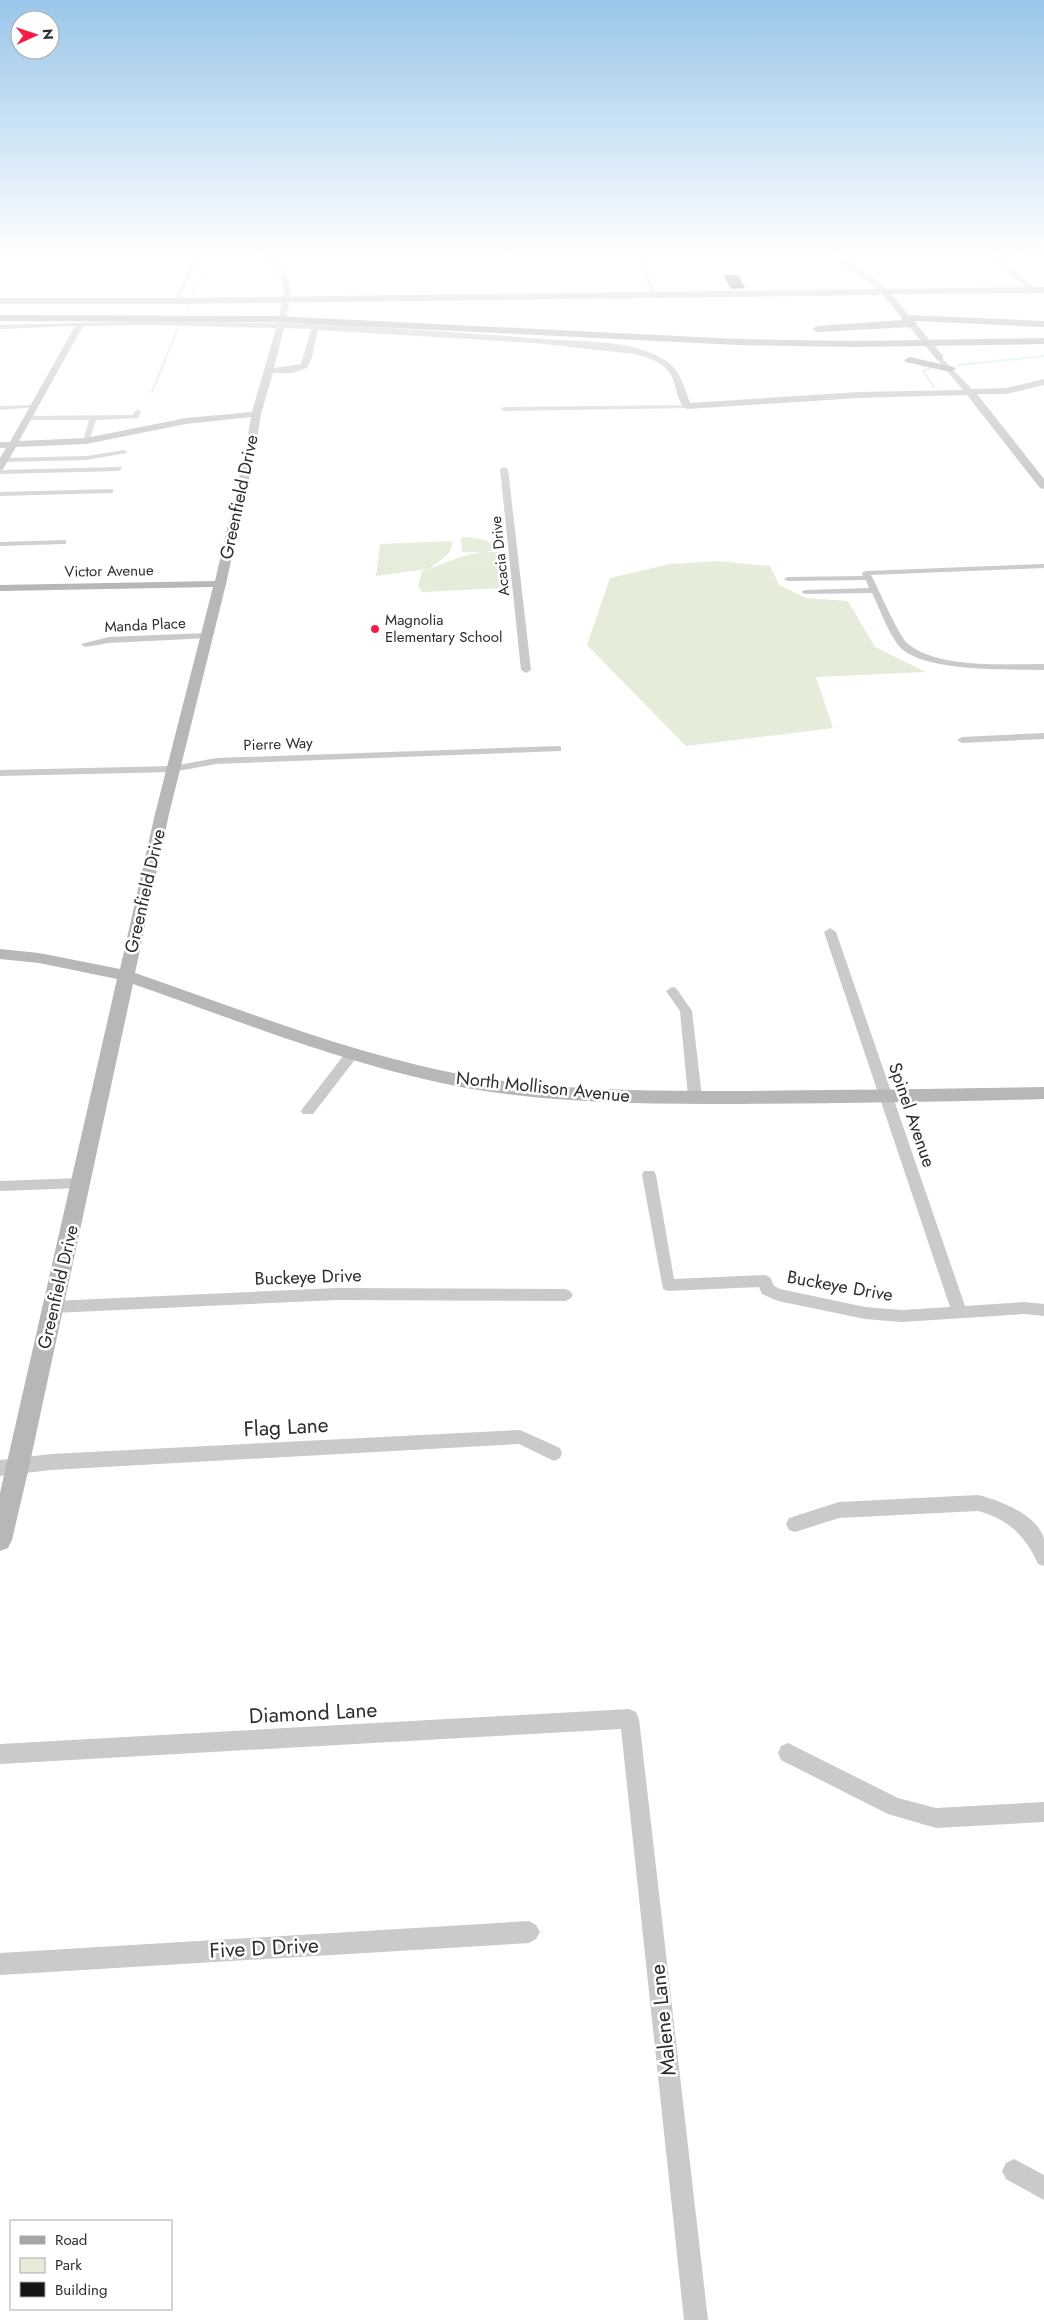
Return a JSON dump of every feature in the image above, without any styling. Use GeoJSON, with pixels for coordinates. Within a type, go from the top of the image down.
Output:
{"type":"FeatureCollection","features":[{"type":"Feature","properties":{"kind":"highway"},"geometry":{"type":"LineString","coordinates":[[913,361],[950,368]]}},
{"type":"Feature","properties":{"kind":"main road"},"geometry":{"type":"LineString","coordinates":[[2,464],[58,361]]}},
{"type":"Feature","properties":{"kind":"main road","name":"Greenfield Drive"},"geometry":{"type":"LineString","coordinates":[[0,1540],[9,1467],[53,1307],[125,975],[173,769],[220,584],[250,452],[256,414],[272,361]]}},
{"type":"Feature","properties":{"kind":"main road"},"geometry":{"type":"LineString","coordinates":[[270,371],[290,370],[304,366],[307,361]]}},
{"type":"Feature","properties":{"kind":"main road"},"geometry":{"type":"LineString","coordinates":[[658,361],[669,367],[675,374],[686,402],[734,405],[858,395],[1006,391],[1044,382]]}},
{"type":"Feature","properties":{"kind":"main road"},"geometry":{"type":"LineString","coordinates":[[944,361],[1044,486]]}},
{"type":"Feature","properties":{"kind":"main road"},"geometry":{"type":"LineString","coordinates":[[0,445],[86,442],[186,422],[256,414]]}},
{"type":"Feature","properties":{"kind":"main road","name":"Victor Avenue"},"geometry":{"type":"LineString","coordinates":[[0,588],[220,584]]}},
{"type":"Feature","properties":{"kind":"main road","name":"North Mollison Avenue"},"geometry":{"type":"LineString","coordinates":[[0,954],[39,958],[125,975],[352,1054],[482,1084],[568,1094],[648,1098],[886,1097],[1044,1093]]}},
{"type":"Feature","properties":{"kind":"street"},"geometry":{"type":"LineString","coordinates":[[504,410],[686,402]]}},
{"type":"Feature","properties":{"kind":"street"},"geometry":{"type":"LineString","coordinates":[[0,408],[34,407]]}},
{"type":"Feature","properties":{"kind":"street"},"geometry":{"type":"LineString","coordinates":[[46,426],[136,417],[138,411]]}},
{"type":"Feature","properties":{"kind":"street"},"geometry":{"type":"LineString","coordinates":[[28,418],[92,421]]}},
{"type":"Feature","properties":{"kind":"street"},"geometry":{"type":"LineString","coordinates":[[86,442],[92,421]]}},
{"type":"Feature","properties":{"kind":"street"},"geometry":{"type":"LineString","coordinates":[[2,464],[86,458],[125,452]]}},
{"type":"Feature","properties":{"kind":"street"},"geometry":{"type":"LineString","coordinates":[[0,472],[118,469]]}},
{"type":"Feature","properties":{"kind":"street","name":"Acacia Drive"},"geometry":{"type":"LineString","coordinates":[[504,469],[526,670]]}},
{"type":"Feature","properties":{"kind":"street"},"geometry":{"type":"LineString","coordinates":[[0,494],[110,491]]}},
{"type":"Feature","properties":{"kind":"street"},"geometry":{"type":"LineString","coordinates":[[0,544],[63,542]]}},
{"type":"Feature","properties":{"kind":"street"},"geometry":{"type":"LineString","coordinates":[[1044,566],[866,573],[902,644],[921,655],[961,666],[1044,667]]}},
{"type":"Feature","properties":{"kind":"street"},"geometry":{"type":"LineString","coordinates":[[788,579],[867,578]]}},
{"type":"Feature","properties":{"kind":"street"},"geometry":{"type":"LineString","coordinates":[[805,592],[874,590]]}},
{"type":"Feature","properties":{"kind":"street","name":"Manda Place"},"geometry":{"type":"LineString","coordinates":[[85,644],[109,640],[206,636]]}},
{"type":"Feature","properties":{"kind":"street"},"geometry":{"type":"LineString","coordinates":[[962,740],[1044,736]]}},
{"type":"Feature","properties":{"kind":"street","name":"Pierre Way"},"geometry":{"type":"LineString","coordinates":[[0,773],[173,769],[216,762],[558,749]]}},
{"type":"Feature","properties":{"kind":"street","name":"Spinel Avenue"},"geometry":{"type":"LineString","coordinates":[[830,932],[959,1311]]}},
{"type":"Feature","properties":{"kind":"street"},"geometry":{"type":"LineString","coordinates":[[672,991],[686,1011],[695,1097]]}},
{"type":"Feature","properties":{"kind":"street"},"geometry":{"type":"LineString","coordinates":[[308,1111],[352,1054]]}},
{"type":"Feature","properties":{"kind":"street","name":"Buckeye Drive"},"geometry":{"type":"LineString","coordinates":[[649,1175],[668,1285],[765,1281],[767,1290],[778,1295],[865,1313],[902,1316],[1024,1308],[1044,1310]]}},
{"type":"Feature","properties":{"kind":"street"},"geometry":{"type":"LineString","coordinates":[[0,1186],[81,1183]]}},
{"type":"Feature","properties":{"kind":"street","name":"Buckeye Drive"},"geometry":{"type":"LineString","coordinates":[[53,1307],[336,1294],[565,1296]]}},
{"type":"Feature","properties":{"kind":"street","name":"Flag Lane"},"geometry":{"type":"LineString","coordinates":[[9,1467],[51,1462],[520,1437],[554,1453]]}},
{"type":"Feature","properties":{"kind":"street"},"geometry":{"type":"LineString","coordinates":[[795,1524],[839,1510],[978,1503],[996,1506],[1013,1515],[1039,1542],[1044,1558]]}},
{"type":"Feature","properties":{"kind":"street","name":"Diamond Lane"},"geometry":{"type":"LineString","coordinates":[[0,1754],[629,1720]]}},
{"type":"Feature","properties":{"kind":"street","name":"Malene Lane"},"geometry":{"type":"LineString","coordinates":[[629,1720],[696,2320]]}},
{"type":"Feature","properties":{"kind":"street"},"geometry":{"type":"LineString","coordinates":[[788,1753],[895,1807],[936,1818],[1044,1812]]}},
{"type":"Feature","properties":{"kind":"street","name":"Five D Drive"},"geometry":{"type":"LineString","coordinates":[[0,1964],[529,1932]]}},
{"type":"Feature","properties":{"kind":"street"},"geometry":{"type":"LineString","coordinates":[[1014,2171],[1044,2188]]}},
{"type":"Feature","properties":{"kind":"green space"},"geometry":{"type":"Polygon","coordinates":[[[461,537],[477,538],[486,541],[498,550],[482,552],[499,552],[503,588],[422,592],[418,586],[422,572],[427,569],[376,576],[380,544],[452,541],[448,554],[429,569],[460,557],[481,552],[462,552],[461,537]]]}},
{"type":"Feature","properties":{"kind":"green space"},"geometry":{"type":"Polygon","coordinates":[[[718,561],[770,566],[779,585],[806,598],[848,601],[875,647],[926,672],[816,677],[833,728],[686,746],[587,645],[610,578],[670,564],[718,561]]]}},
{"type":"Feature","properties":{"kind":"waterway"},"geometry":{"type":"LineString","coordinates":[[152,392],[164,361]]}},
{"type":"Feature","properties":{"kind":"waterway"},"geometry":{"type":"LineString","coordinates":[[958,365],[994,361]]}},
{"type":"Feature","properties":{"kind":"waterway"},"geometry":{"type":"LineString","coordinates":[[933,367],[923,371],[934,387]]}},
{"type":"Feature","properties":{"kind":"place","name":"Magnolia Elementary School"},"geometry":{"type":"Point","coordinates":[375,629]}}]}
